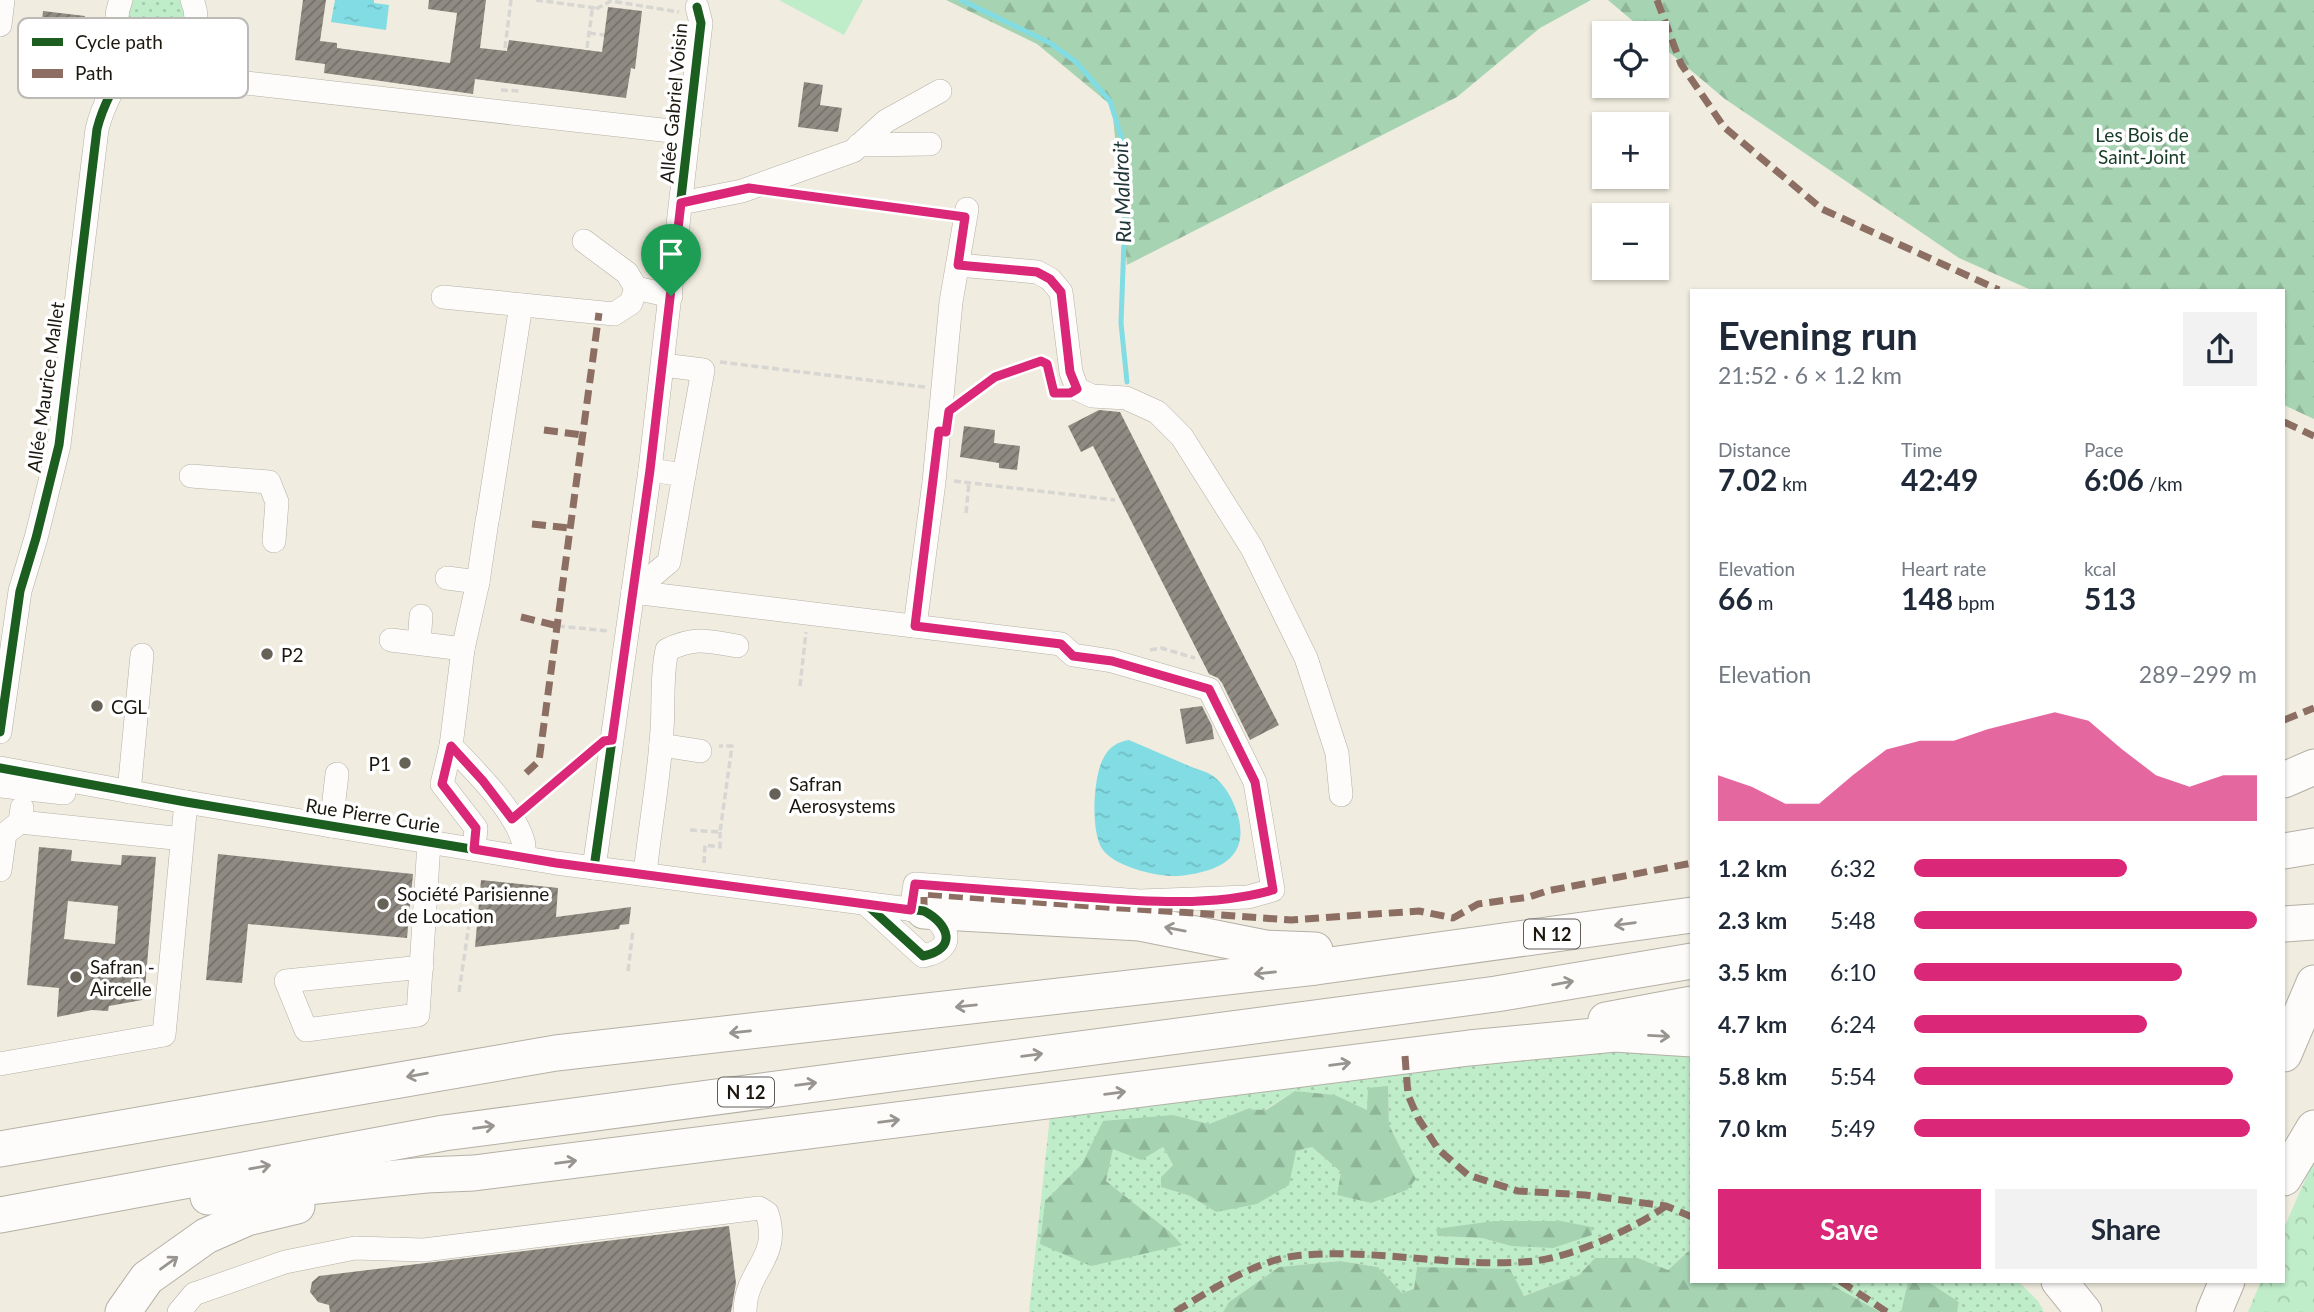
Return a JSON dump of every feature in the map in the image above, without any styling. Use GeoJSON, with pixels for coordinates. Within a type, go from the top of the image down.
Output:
{"type":"FeatureCollection","features":[{"type":"Feature","properties":{"kind":"highway"},"geometry":{"type":"LineString","coordinates":[[2285,780],[2314,768]]}},
{"type":"Feature","properties":{"kind":"highway"},"geometry":{"type":"LineString","coordinates":[[2285,787],[2314,776]]}},
{"type":"Feature","properties":{"kind":"highway"},"geometry":{"type":"LineString","coordinates":[[2285,850],[2314,846]]}},
{"type":"Feature","properties":{"kind":"highway"},"geometry":{"type":"LineString","coordinates":[[917,910],[1140,923],[1265,948],[1319,950],[1379,944],[1411,954]]}},
{"type":"Feature","properties":{"kind":"highway","name":"N 12"},"geometry":{"type":"LineString","coordinates":[[0,1149],[556,1053],[1316,967],[1690,915]]}},
{"type":"Feature","properties":{"kind":"highway"},"geometry":{"type":"LineString","coordinates":[[2285,924],[2314,922]]}},
{"type":"Feature","properties":{"kind":"highway","name":"N 12"},"geometry":{"type":"LineString","coordinates":[[0,1216],[444,1133],[1496,995],[1690,961]]}},
{"type":"Feature","properties":{"kind":"highway"},"geometry":{"type":"LineString","coordinates":[[2285,1052],[2314,984]]}},
{"type":"Feature","properties":{"kind":"highway"},"geometry":{"type":"LineString","coordinates":[[1469,1048],[1509,1036],[1690,1003]]}},
{"type":"Feature","properties":{"kind":"highway"},"geometry":{"type":"LineString","coordinates":[[0,1224],[22,1223],[121,1206],[414,1176],[474,1173],[1469,1048],[1615,1034],[1690,1039]]}},
{"type":"Feature","properties":{"kind":"highway"},"geometry":{"type":"LineString","coordinates":[[2285,1176],[2314,1128]]}},
{"type":"Feature","properties":{"kind":"highway"},"geometry":{"type":"LineString","coordinates":[[123,1312],[147,1279],[206,1236],[247,1219],[297,1206],[428,1185],[474,1173]]}},
{"type":"Feature","properties":{"kind":"highway"},"geometry":{"type":"LineString","coordinates":[[2061,1283],[2084,1312]]}},
{"type":"Feature","properties":{"kind":"highway"},"geometry":{"type":"LineString","coordinates":[[2196,1312],[2205,1283]]}},
{"type":"Feature","properties":{"kind":"highway"},"geometry":{"type":"LineString","coordinates":[[2214,1312],[2226,1283]]}},
{"type":"Feature","properties":{"kind":"street"},"geometry":{"type":"LineString","coordinates":[[0,25],[3,0]]}},
{"type":"Feature","properties":{"kind":"street"},"geometry":{"type":"LineString","coordinates":[[117,18],[121,0]]}},
{"type":"Feature","properties":{"kind":"street"},"geometry":{"type":"LineString","coordinates":[[192,0],[196,18]]}},
{"type":"Feature","properties":{"kind":"street","name":"Allée Gabriel Voisin"},"geometry":{"type":"LineString","coordinates":[[594,868],[663,366],[701,23],[698,11]]}},
{"type":"Feature","properties":{"kind":"street"},"geometry":{"type":"LineString","coordinates":[[248,81],[615,114],[690,133]]}},
{"type":"Feature","properties":{"kind":"street"},"geometry":{"type":"LineString","coordinates":[[681,203],[742,191],[853,151],[886,121],[940,91]]}},
{"type":"Feature","properties":{"kind":"street","name":"Allée Maurice Mallet"},"geometry":{"type":"LineString","coordinates":[[0,732],[20,592],[59,445],[97,129],[108,98]]}},
{"type":"Feature","properties":{"kind":"street"},"geometry":{"type":"LineString","coordinates":[[859,145],[930,144]]}},
{"type":"Feature","properties":{"kind":"street"},"geometry":{"type":"LineString","coordinates":[[915,626],[934,478],[950,397],[951,302],[966,213]]}},
{"type":"Feature","properties":{"kind":"street"},"geometry":{"type":"LineString","coordinates":[[584,241],[627,273],[636,288],[671,296]]}},
{"type":"Feature","properties":{"kind":"street"},"geometry":{"type":"LineString","coordinates":[[958,265],[1037,272],[1050,279],[1061,292],[1070,372],[1077,389],[1092,397],[1126,398],[1157,412],[1182,437],[1252,548],[1307,658],[1337,753],[1341,795]]}},
{"type":"Feature","properties":{"kind":"street"},"geometry":{"type":"LineString","coordinates":[[443,297],[614,314],[631,303],[636,288]]}},
{"type":"Feature","properties":{"kind":"street"},"geometry":{"type":"LineString","coordinates":[[508,813],[475,838],[442,784],[451,746],[463,649],[478,582],[520,305]]}},
{"type":"Feature","properties":{"kind":"street"},"geometry":{"type":"LineString","coordinates":[[633,592],[669,562],[703,370],[663,366]]}},
{"type":"Feature","properties":{"kind":"street"},"geometry":{"type":"LineString","coordinates":[[650,470],[684,475]]}},
{"type":"Feature","properties":{"kind":"street"},"geometry":{"type":"LineString","coordinates":[[191,476],[269,482],[277,502],[274,541]]}},
{"type":"Feature","properties":{"kind":"street"},"geometry":{"type":"LineString","coordinates":[[447,578],[478,582]]}},
{"type":"Feature","properties":{"kind":"street"},"geometry":{"type":"LineString","coordinates":[[633,592],[1061,644],[1073,656],[1112,661],[1209,689],[1255,782],[1273,890],[1248,897],[1140,901],[915,884],[917,910],[936,918],[945,927],[946,938],[942,948],[934,954],[923,956],[867,905]]}},
{"type":"Feature","properties":{"kind":"street"},"geometry":{"type":"LineString","coordinates":[[419,643],[421,616]]}},
{"type":"Feature","properties":{"kind":"street"},"geometry":{"type":"LineString","coordinates":[[391,640],[463,649]]}},
{"type":"Feature","properties":{"kind":"street"},"geometry":{"type":"LineString","coordinates":[[645,874],[661,745],[664,694],[662,670],[667,650],[685,641],[702,640],[737,646]]}},
{"type":"Feature","properties":{"kind":"street"},"geometry":{"type":"LineString","coordinates":[[129,792],[142,655]]}},
{"type":"Feature","properties":{"kind":"street"},"geometry":{"type":"LineString","coordinates":[[661,745],[700,751]]}},
{"type":"Feature","properties":{"kind":"street"},"geometry":{"type":"LineString","coordinates":[[451,746],[508,813],[524,843],[523,857]]}},
{"type":"Feature","properties":{"kind":"street","name":"Rue Pierre Curie"},"geometry":{"type":"LineString","coordinates":[[0,768],[25,782],[186,802]]}},
{"type":"Feature","properties":{"kind":"street"},"geometry":{"type":"LineString","coordinates":[[331,826],[337,774]]}},
{"type":"Feature","properties":{"kind":"street"},"geometry":{"type":"LineString","coordinates":[[0,870],[5,834],[20,822],[25,782]]}},
{"type":"Feature","properties":{"kind":"street","name":"Rue Pierre Curie"},"geometry":{"type":"LineString","coordinates":[[0,786],[25,782],[129,792],[429,843],[475,838],[523,857],[917,910]]}},
{"type":"Feature","properties":{"kind":"street"},"geometry":{"type":"LineString","coordinates":[[0,1064],[164,1035],[186,802]]}},
{"type":"Feature","properties":{"kind":"street"},"geometry":{"type":"LineString","coordinates":[[20,822],[174,838]]}},
{"type":"Feature","properties":{"kind":"street"},"geometry":{"type":"LineString","coordinates":[[422,967],[286,981],[306,1030],[418,1015],[422,967],[429,843]]}},
{"type":"Feature","properties":{"kind":"street"},"geometry":{"type":"LineString","coordinates":[[179,1312],[194,1293],[285,1262],[355,1248],[424,1250],[759,1208],[767,1213],[771,1234],[767,1256],[753,1276],[746,1293],[745,1312]]}},
{"type":"Feature","properties":{"kind":"path"},"geometry":{"type":"LineString","coordinates":[[505,48],[511,0]]}},
{"type":"Feature","properties":{"kind":"path"},"geometry":{"type":"LineString","coordinates":[[536,0],[598,8]]}},
{"type":"Feature","properties":{"kind":"path"},"geometry":{"type":"LineString","coordinates":[[587,48],[592,11],[611,1],[698,11]]}},
{"type":"Feature","properties":{"kind":"path"},"geometry":{"type":"LineString","coordinates":[[589,33],[604,35]]}},
{"type":"Feature","properties":{"kind":"path"},"geometry":{"type":"LineString","coordinates":[[790,193],[966,213]]}},
{"type":"Feature","properties":{"kind":"path"},"geometry":{"type":"LineString","coordinates":[[703,370],[716,361],[950,397],[1041,361],[1047,364],[1054,393],[1070,393],[1077,389]]}},
{"type":"Feature","properties":{"kind":"path"},"geometry":{"type":"LineString","coordinates":[[934,478],[1115,500]]}},
{"type":"Feature","properties":{"kind":"path"},"geometry":{"type":"LineString","coordinates":[[966,513],[969,482]]}},
{"type":"Feature","properties":{"kind":"path"},"geometry":{"type":"LineString","coordinates":[[800,686],[808,613]]}},
{"type":"Feature","properties":{"kind":"path"},"geometry":{"type":"LineString","coordinates":[[558,626],[626,634]]}},
{"type":"Feature","properties":{"kind":"path"},"geometry":{"type":"LineString","coordinates":[[508,813],[604,741],[612,740]]}},
{"type":"Feature","properties":{"kind":"path"},"geometry":{"type":"LineString","coordinates":[[703,883],[705,845],[720,847],[732,746]]}},
{"type":"Feature","properties":{"kind":"path"},"geometry":{"type":"LineString","coordinates":[[690,830],[720,832]]}},
{"type":"Feature","properties":{"kind":"path"},"geometry":{"type":"LineString","coordinates":[[459,992],[471,911]]}},
{"type":"Feature","properties":{"kind":"path"},"geometry":{"type":"LineString","coordinates":[[628,971],[633,930]]}},
{"type":"Feature","properties":{"kind":"green space"},"geometry":{"type":"Polygon","coordinates":[[[131,0],[183,0],[186,18],[127,18],[131,0]]]}},
{"type":"Feature","properties":{"kind":"green space"},"geometry":{"type":"Polygon","coordinates":[[[779,0],[863,0],[844,35],[779,0]]]}},
{"type":"Feature","properties":{"kind":"green space"},"geometry":{"type":"Polygon","coordinates":[[[946,0],[1591,0],[1540,28],[1457,97],[1127,265],[1112,106],[1037,44],[946,0]]]}},
{"type":"Feature","properties":{"kind":"green space","name":"Les Bois de Saint-Joint"},"geometry":{"type":"Polygon","coordinates":[[[1608,0],[2314,0],[2314,419],[2285,405],[2285,289],[2029,289],[1959,258],[1725,99],[1669,52],[1669,21],[1633,21],[1608,0]]]}},
{"type":"Feature","properties":{"kind":"green space"},"geometry":{"type":"Polygon","coordinates":[[[1647,1050],[1690,1058],[1690,1250],[1668,1270],[1638,1258],[1595,1258],[1579,1275],[1523,1296],[1417,1268],[1414,1289],[1402,1293],[1378,1267],[1340,1261],[1279,1267],[1229,1302],[1223,1312],[1029,1312],[1050,1116],[1557,1055],[1647,1050]],[[1388,1086],[1367,1110],[1335,1095],[1295,1091],[1265,1110],[1247,1109],[1209,1124],[1173,1115],[1082,1164],[1045,1201],[1169,1231],[1106,1181],[1113,1149],[1162,1146],[1173,1165],[1161,1177],[1161,1187],[1190,1196],[1216,1212],[1296,1151],[1312,1147],[1341,1172],[1338,1195],[1371,1203],[1416,1179],[1389,1125],[1388,1086]],[[1494,1221],[1438,1236],[1482,1238],[1511,1246],[1494,1221]]]}},
{"type":"Feature","properties":{"kind":"green space"},"geometry":{"type":"Polygon","coordinates":[[[1388,1086],[1389,1125],[1416,1179],[1407,1190],[1371,1203],[1337,1195],[1341,1172],[1312,1147],[1296,1151],[1289,1185],[1257,1204],[1216,1212],[1190,1196],[1161,1187],[1161,1177],[1173,1165],[1163,1147],[1141,1160],[1113,1149],[1106,1181],[1169,1231],[1182,1245],[1091,1266],[1040,1244],[1045,1201],[1082,1164],[1103,1121],[1173,1115],[1209,1124],[1247,1109],[1266,1110],[1295,1091],[1335,1095],[1367,1110],[1368,1088],[1388,1086]]]}},
{"type":"Feature","properties":{"kind":"green space"},"geometry":{"type":"Polygon","coordinates":[[[2314,1160],[2314,1312],[2248,1312],[2260,1283],[2285,1283],[2285,1226],[2314,1160]]]}},
{"type":"Feature","properties":{"kind":"green space"},"geometry":{"type":"Polygon","coordinates":[[[1494,1221],[1561,1221],[1591,1227],[1592,1235],[1553,1248],[1511,1246],[1482,1238],[1438,1236],[1436,1229],[1494,1221]]]}},
{"type":"Feature","properties":{"kind":"green space"},"geometry":{"type":"Polygon","coordinates":[[[1690,1250],[1690,1283],[1829,1283],[1880,1312],[1223,1312],[1229,1302],[1279,1267],[1340,1261],[1378,1267],[1402,1293],[1414,1289],[1417,1267],[1510,1269],[1524,1296],[1579,1275],[1595,1258],[1638,1258],[1668,1270],[1690,1250]]]}},
{"type":"Feature","properties":{"kind":"green space"},"geometry":{"type":"Polygon","coordinates":[[[1829,1283],[1908,1283],[1901,1312],[1880,1312],[1829,1283]]]}},
{"type":"Feature","properties":{"kind":"green space"},"geometry":{"type":"Polygon","coordinates":[[[1908,1283],[1930,1283],[1959,1302],[1957,1312],[1901,1312],[1908,1283]]]}},
{"type":"Feature","properties":{"kind":"green space"},"geometry":{"type":"Polygon","coordinates":[[[1930,1283],[2020,1283],[2038,1301],[2044,1312],[1957,1312],[1959,1302],[1930,1283]]]}},
{"type":"Feature","properties":{"kind":"water"},"geometry":{"type":"Polygon","coordinates":[[[335,0],[374,0],[374,3],[389,5],[386,30],[331,22],[335,0]]]}},
{"type":"Feature","properties":{"kind":"water"},"geometry":{"type":"Polygon","coordinates":[[[1129,740],[1207,773],[1223,786],[1229,794],[1240,824],[1237,849],[1230,858],[1207,870],[1169,876],[1127,866],[1103,850],[1096,831],[1097,777],[1100,765],[1109,750],[1118,743],[1129,740]]]}},
{"type":"Feature","properties":{"kind":"building"},"geometry":{"type":"Polygon","coordinates":[[[303,0],[326,0],[320,41],[337,43],[337,48],[450,63],[457,13],[428,9],[429,0],[486,0],[480,48],[507,51],[509,40],[602,52],[608,7],[642,11],[635,69],[631,68],[626,98],[475,79],[473,94],[324,73],[325,64],[295,60],[303,0]]]}},
{"type":"Feature","properties":{"kind":"building"},"geometry":{"type":"Polygon","coordinates":[[[43,11],[85,16],[85,18],[42,18],[43,11]]]}},
{"type":"Feature","properties":{"kind":"building"},"geometry":{"type":"Polygon","coordinates":[[[804,82],[823,85],[820,105],[842,108],[838,132],[798,127],[804,82]]]}},
{"type":"Feature","properties":{"kind":"building"},"geometry":{"type":"Polygon","coordinates":[[[1099,410],[1120,412],[1279,725],[1250,740],[1222,683],[1209,674],[1093,446],[1081,452],[1068,426],[1099,410]]]}},
{"type":"Feature","properties":{"kind":"building"},"geometry":{"type":"Polygon","coordinates":[[[964,426],[995,430],[994,443],[1020,446],[1017,470],[999,468],[999,463],[960,457],[964,426]]]}},
{"type":"Feature","properties":{"kind":"building"},"geometry":{"type":"Polygon","coordinates":[[[1202,706],[1212,726],[1214,739],[1186,744],[1180,709],[1202,706]]]}},
{"type":"Feature","properties":{"kind":"building"},"geometry":{"type":"Polygon","coordinates":[[[39,847],[72,850],[71,861],[121,865],[122,855],[156,857],[142,1000],[109,1006],[108,1011],[92,1010],[57,1017],[59,988],[27,985],[39,847]],[[68,901],[64,939],[115,944],[118,906],[68,901]]]}},
{"type":"Feature","properties":{"kind":"building"},"geometry":{"type":"Polygon","coordinates":[[[218,854],[413,874],[407,938],[248,924],[242,983],[206,980],[218,854]]]}},
{"type":"Feature","properties":{"kind":"building"},"geometry":{"type":"Polygon","coordinates":[[[481,880],[558,888],[556,917],[631,907],[629,924],[620,925],[619,929],[475,947],[481,880]]]}},
{"type":"Feature","properties":{"kind":"building"},"geometry":{"type":"Polygon","coordinates":[[[729,1226],[736,1283],[731,1312],[330,1312],[329,1305],[318,1302],[310,1292],[312,1282],[319,1276],[729,1226]]]}},
{"type":"Feature","properties":{"kind":"waterway","name":"Ru Maldroit"},"geometry":{"type":"LineString","coordinates":[[961,0],[1050,43],[1076,62],[1110,101],[1122,139],[1126,188],[1121,323],[1127,382]]}},
{"type":"Feature","properties":{"kind":"marked path"},"geometry":{"type":"LineString","coordinates":[[1657,0],[1681,64],[1724,127],[1822,209],[1997,289]]}},
{"type":"Feature","properties":{"kind":"marked path"},"geometry":{"type":"LineString","coordinates":[[526,773],[539,761],[599,313]]}},
{"type":"Feature","properties":{"kind":"marked path"},"geometry":{"type":"LineString","coordinates":[[2285,422],[2314,436]]}},
{"type":"Feature","properties":{"kind":"marked path"},"geometry":{"type":"LineString","coordinates":[[544,430],[583,435]]}},
{"type":"Feature","properties":{"kind":"marked path"},"geometry":{"type":"LineString","coordinates":[[532,524],[570,528]]}},
{"type":"Feature","properties":{"kind":"marked path"},"geometry":{"type":"LineString","coordinates":[[521,617],[558,626]]}},
{"type":"Feature","properties":{"kind":"marked path"},"geometry":{"type":"LineString","coordinates":[[2285,720],[2314,708]]}},
{"type":"Feature","properties":{"kind":"marked path"},"geometry":{"type":"LineString","coordinates":[[924,911],[924,894],[1291,920],[1419,911],[1453,918],[1478,904],[1529,897],[1547,891],[1690,863]]}},
{"type":"Feature","properties":{"kind":"marked path"},"geometry":{"type":"LineString","coordinates":[[1405,1056],[1408,1095],[1418,1118],[1438,1149],[1468,1175],[1518,1191],[1585,1195],[1666,1206],[1690,1216]]}},
{"type":"Feature","properties":{"kind":"marked path"},"geometry":{"type":"LineString","coordinates":[[1175,1312],[1248,1270],[1280,1259],[1355,1254],[1475,1262],[1534,1261],[1585,1248],[1638,1223],[1666,1206]]}},
{"type":"Feature","properties":{"kind":"marked path"},"geometry":{"type":"LineString","coordinates":[[1843,1283],[1887,1312]]}},
{"type":"Feature","properties":{"kind":"cycle path"},"geometry":{"type":"LineString","coordinates":[[594,868],[650,470],[701,23],[697,7]]}},
{"type":"Feature","properties":{"kind":"cycle path"},"geometry":{"type":"LineString","coordinates":[[0,732],[20,591],[59,445],[97,129],[109,98]]}},
{"type":"Feature","properties":{"kind":"cycle path"},"geometry":{"type":"LineString","coordinates":[[0,768],[186,802],[556,863],[924,911],[933,916],[944,929],[945,942],[934,953],[923,956],[867,905]]}},
{"type":"Feature","properties":{"kind":"place","name":"P2"},"geometry":{"type":"Point","coordinates":[267,654]}},
{"type":"Feature","properties":{"kind":"place","name":"CGL"},"geometry":{"type":"Point","coordinates":[97,706]}},
{"type":"Feature","properties":{"kind":"place","name":"P1"},"geometry":{"type":"Point","coordinates":[405,763]}},
{"type":"Feature","properties":{"kind":"place","name":"Safran Aerosystems"},"geometry":{"type":"Point","coordinates":[775,794]}},
{"type":"Feature","properties":{"kind":"place","name":"Société Parisienne de Location"},"geometry":{"type":"Point","coordinates":[383,904]}},
{"type":"Feature","properties":{"kind":"place","name":"Safran - Aircelle"},"geometry":{"type":"Point","coordinates":[76,977]}},
{"type":"Feature","properties":{"kind":"route"},"geometry":{"type":"LineString","coordinates":[[749,188],[965,217],[958,265],[1037,272],[1050,279],[1061,292],[1070,372],[1077,389],[1070,393],[1054,393],[1047,364],[1041,361],[995,377],[949,411],[946,432],[939,431],[915,626],[1061,644],[1073,656],[1112,661],[1209,689],[1255,782],[1273,890],[1248,897],[1140,901],[915,884],[911,910],[556,863],[474,849],[476,828],[442,784],[451,746],[483,781],[512,819],[604,741],[612,740],[650,470],[671,296],[681,203],[749,188]]}}]}
